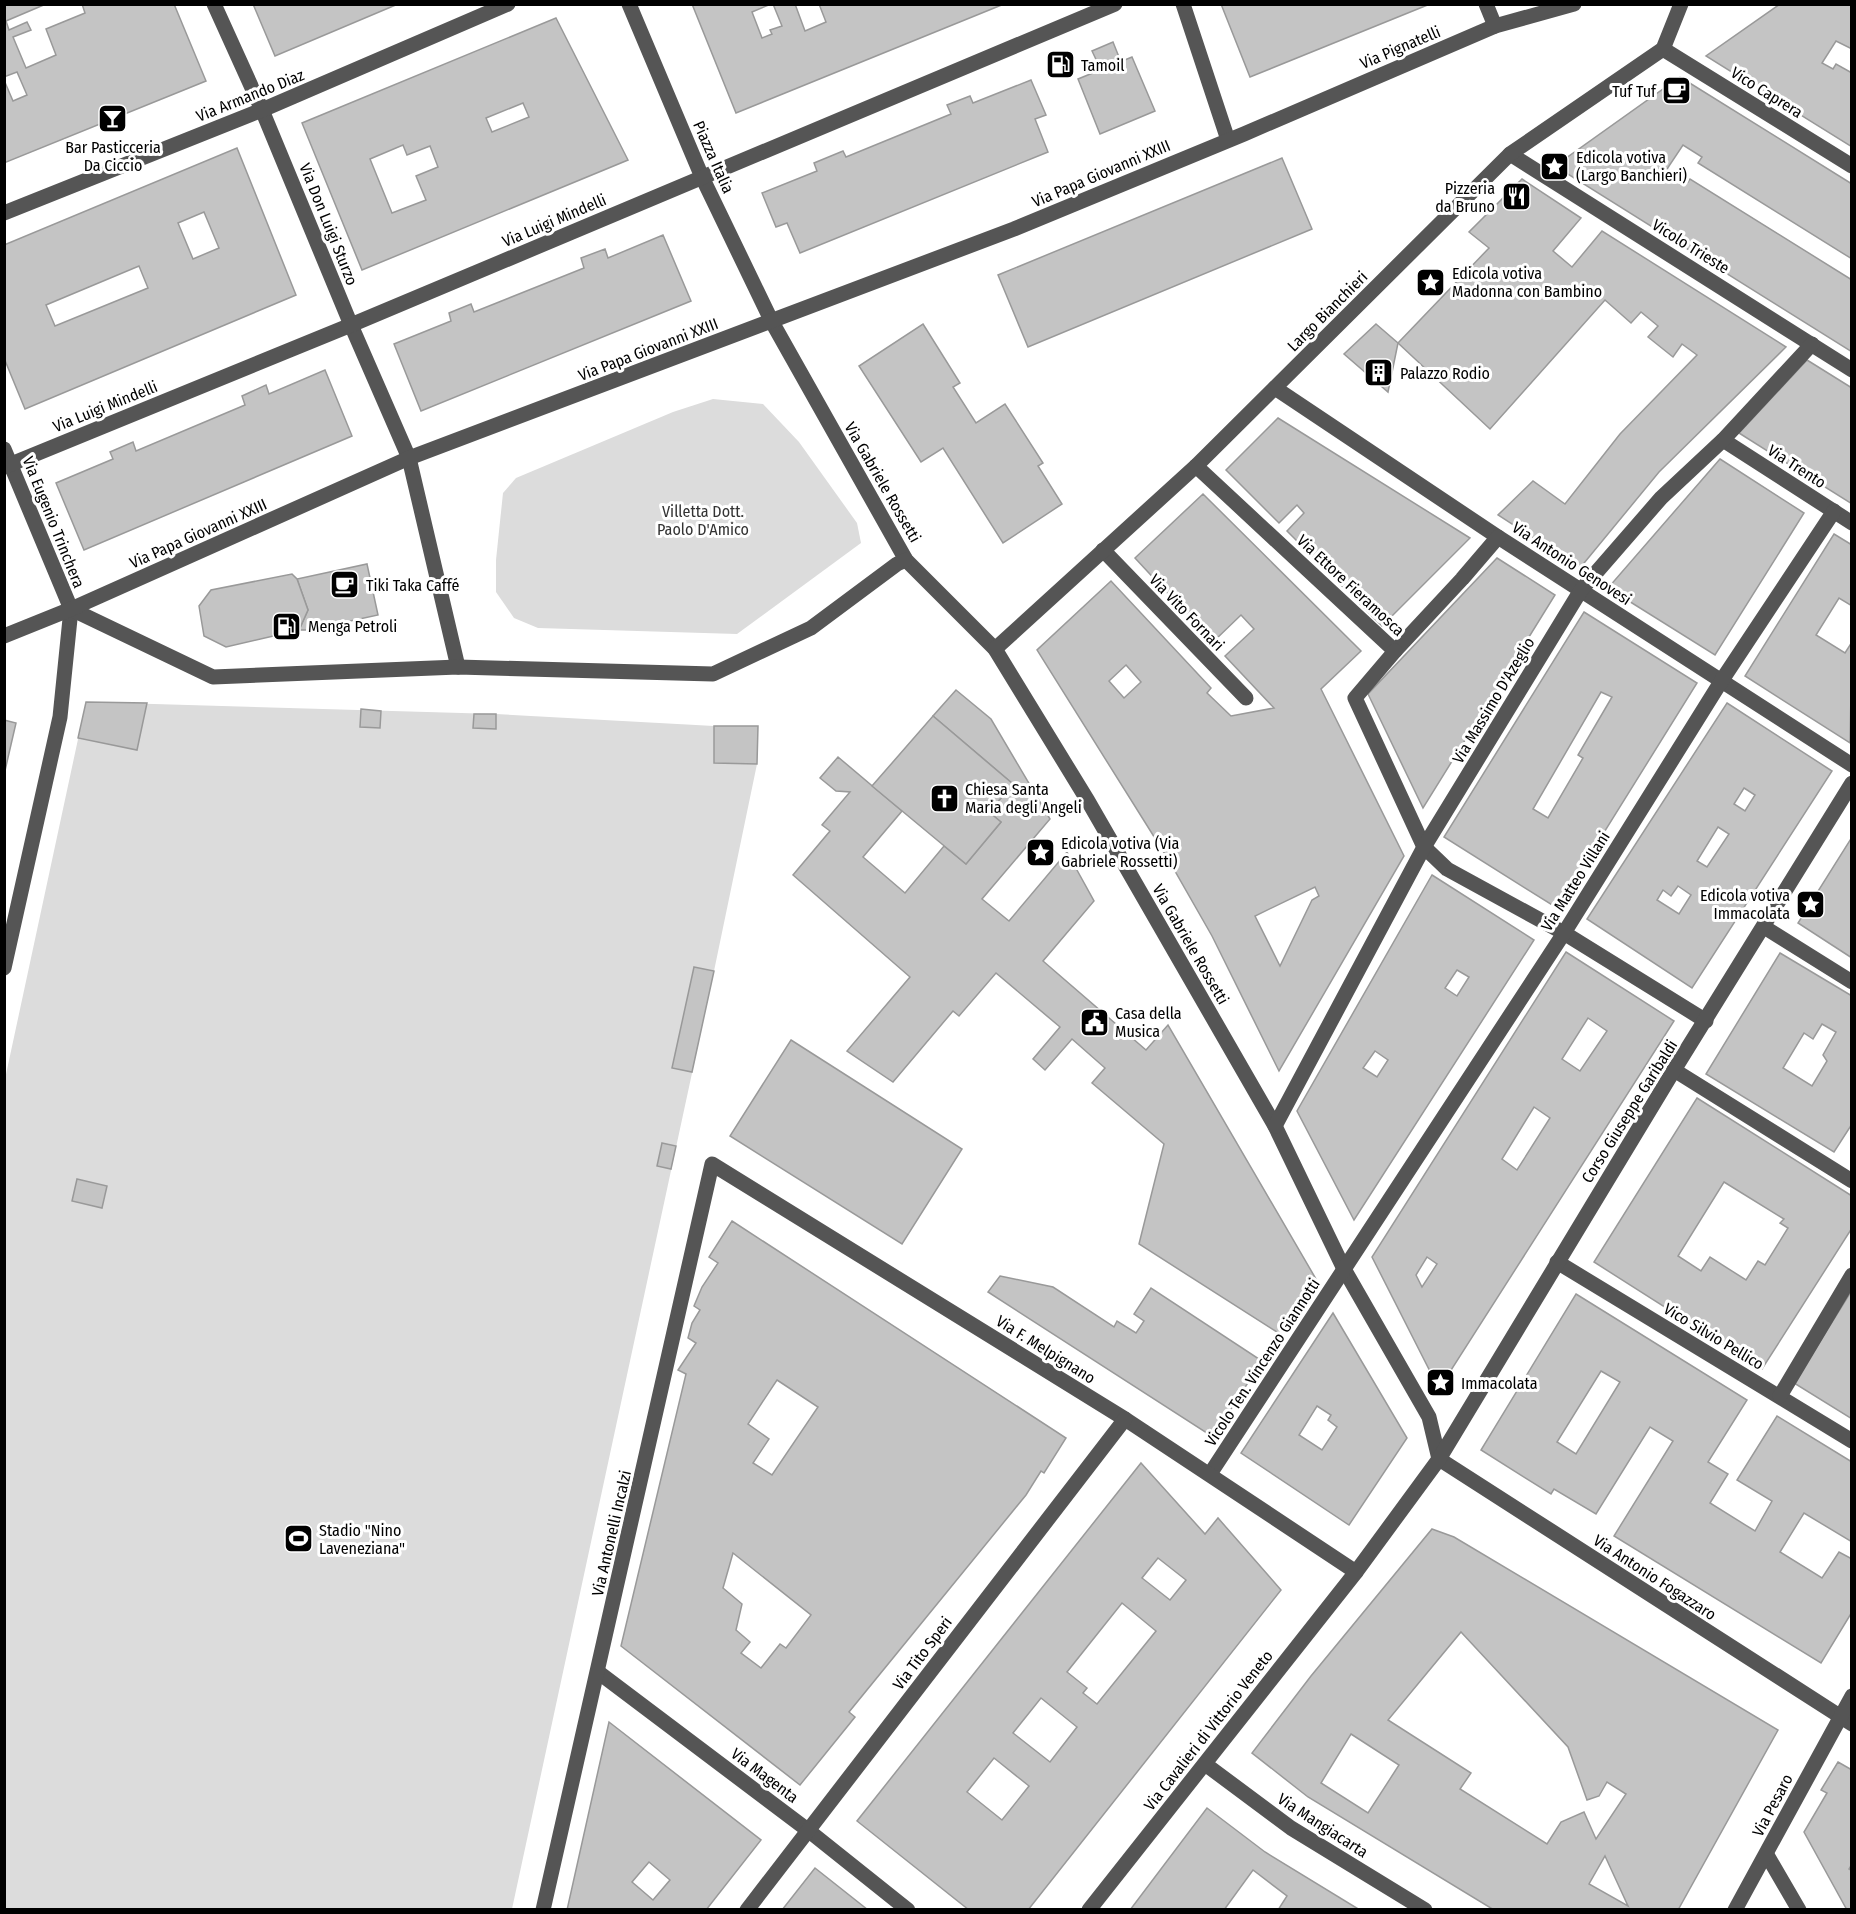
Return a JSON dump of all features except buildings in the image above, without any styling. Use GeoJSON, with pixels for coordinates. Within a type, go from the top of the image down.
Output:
{"type":"FeatureCollection","features":[{"type":"Feature","properties":{"kind":"street","name":"Via Don Luigi Sturzo"},"geometry":{"type":"LineString","coordinates":[[214,4],[262,110],[409,458],[458,667]]}},
{"type":"Feature","properties":{"kind":"street","name":"Via Armando Diaz"},"geometry":{"type":"LineString","coordinates":[[4,213],[262,110],[508,4]]}},
{"type":"Feature","properties":{"kind":"street","name":"Piazza Italia"},"geometry":{"type":"LineString","coordinates":[[629,4],[702,177],[771,322]]}},
{"type":"Feature","properties":{"kind":"street","name":"Via Luigi Mindelli"},"geometry":{"type":"LineString","coordinates":[[8,466],[351,325],[1115,4]]}},
{"type":"Feature","properties":{"kind":"street"},"geometry":{"type":"LineString","coordinates":[[1183,4],[1228,140]]}},
{"type":"Feature","properties":{"kind":"street"},"geometry":{"type":"LineString","coordinates":[[1486,4],[1495,26]]}},
{"type":"Feature","properties":{"kind":"street","name":"Via Pignatelli"},"geometry":{"type":"LineString","coordinates":[[1244,134],[1495,26],[1574,4]]}},
{"type":"Feature","properties":{"kind":"street"},"geometry":{"type":"LineString","coordinates":[[1663,49],[1681,4]]}},
{"type":"Feature","properties":{"kind":"street","name":"Largo Bianchieri"},"geometry":{"type":"LineString","coordinates":[[995,649],[1196,466],[1510,154],[1663,49]]}},
{"type":"Feature","properties":{"kind":"street","name":"Vico Caprera"},"geometry":{"type":"LineString","coordinates":[[1663,49],[1851,166]]}},
{"type":"Feature","properties":{"kind":"street","name":"Via Papa Giovanni XXIII"},"geometry":{"type":"LineString","coordinates":[[4,636],[71,609],[409,458],[1014,229],[1244,134]]}},
{"type":"Feature","properties":{"kind":"street","name":"Vicolo Trieste"},"geometry":{"type":"LineString","coordinates":[[1510,154],[1851,370]]}},
{"type":"Feature","properties":{"kind":"street","name":"Via Gabriele Rossetti"},"geometry":{"type":"LineString","coordinates":[[771,322],[906,560],[995,649],[1088,801],[1275,1126],[1344,1269],[1429,1417],[1439,1459]]}},
{"type":"Feature","properties":{"kind":"street","name":"Via Massimo D'Azeglio"},"geometry":{"type":"LineString","coordinates":[[1275,1126],[1424,847],[1581,590],[1661,498],[1723,440],[1812,344]]}},
{"type":"Feature","properties":{"kind":"street","name":"Via Antonio Genovesi"},"geometry":{"type":"LineString","coordinates":[[1275,388],[1498,537],[1851,765]]}},
{"type":"Feature","properties":{"kind":"street","name":"Via Trento"},"geometry":{"type":"LineString","coordinates":[[1723,440],[1851,523]]}},
{"type":"Feature","properties":{"kind":"street","name":"Via Eugenio Trinchera"},"geometry":{"type":"LineString","coordinates":[[4,449],[8,466],[71,609]]}},
{"type":"Feature","properties":{"kind":"street","name":"Via Ettore Fieramosca"},"geometry":{"type":"LineString","coordinates":[[1196,466],[1395,651],[1498,537]]}},
{"type":"Feature","properties":{"kind":"street","name":"Via Matteo Villani"},"geometry":{"type":"LineString","coordinates":[[1344,1269],[1564,933],[1722,680],[1834,512]]}},
{"type":"Feature","properties":{"kind":"street","name":"Via Vito Fornari"},"geometry":{"type":"LineString","coordinates":[[1103,550],[1246,698]]}},
{"type":"Feature","properties":{"kind":"street"},"geometry":{"type":"LineString","coordinates":[[4,968],[60,717],[71,609],[213,676],[458,667],[713,674],[811,628],[897,564],[906,560]]}},
{"type":"Feature","properties":{"kind":"street"},"geometry":{"type":"LineString","coordinates":[[1395,651],[1355,698],[1424,847],[1447,869],[1564,933],[1706,1022]]}},
{"type":"Feature","properties":{"kind":"street","name":"Corso Giuseppe Garibaldi"},"geometry":{"type":"LineString","coordinates":[[1439,1459],[1851,783]]}},
{"type":"Feature","properties":{"kind":"street"},"geometry":{"type":"LineString","coordinates":[[1764,927],[1851,982]]}},
{"type":"Feature","properties":{"kind":"street"},"geometry":{"type":"LineString","coordinates":[[1674,1070],[1851,1181]]}},
{"type":"Feature","properties":{"kind":"street","name":"Via F. Melpignano"},"geometry":{"type":"LineString","coordinates":[[712,1164],[1125,1419],[1356,1572]]}},
{"type":"Feature","properties":{"kind":"street","name":"Via Antonelli Incalzi"},"geometry":{"type":"LineString","coordinates":[[543,1910],[712,1164]]}},
{"type":"Feature","properties":{"kind":"street","name":"Vico Silvio Pellico"},"geometry":{"type":"LineString","coordinates":[[1557,1263],[1851,1441]]}},
{"type":"Feature","properties":{"kind":"street","name":"Vicolo Ten. Vincenzo Giannotti"},"geometry":{"type":"LineString","coordinates":[[1210,1474],[1344,1269]]}},
{"type":"Feature","properties":{"kind":"street"},"geometry":{"type":"LineString","coordinates":[[1780,1396],[1851,1275]]}},
{"type":"Feature","properties":{"kind":"street","name":"Via Tito Speri"},"geometry":{"type":"LineString","coordinates":[[747,1910],[1125,1419]]}},
{"type":"Feature","properties":{"kind":"street","name":"Via Cavalieri di Vittorio Veneto"},"geometry":{"type":"LineString","coordinates":[[1089,1910],[1356,1572],[1439,1459]]}},
{"type":"Feature","properties":{"kind":"street","name":"Via Antonio Fogazzaro"},"geometry":{"type":"LineString","coordinates":[[1439,1459],[1845,1720]]}},
{"type":"Feature","properties":{"kind":"street","name":"Via Magenta"},"geometry":{"type":"LineString","coordinates":[[598,1672],[809,1831],[908,1910]]}},
{"type":"Feature","properties":{"kind":"street","name":"Via Pesaro"},"geometry":{"type":"LineString","coordinates":[[1736,1910],[1845,1720],[1851,1695]]}},
{"type":"Feature","properties":{"kind":"street","name":"Via Mangiacarta"},"geometry":{"type":"LineString","coordinates":[[1205,1764],[1291,1828],[1425,1910]]}},
{"type":"Feature","properties":{"kind":"street"},"geometry":{"type":"LineString","coordinates":[[1767,1855],[1799,1910]]}},
{"type":"Feature","properties":{"kind":"green space","name":"Villetta Dott. Paolo D'Amico"},"geometry":{"type":"Polygon","coordinates":[[[713,399],[763,404],[799,442],[857,523],[861,543],[737,634],[538,628],[514,618],[496,592],[496,560],[503,493],[516,478],[673,412],[713,399]]]}},
{"type":"Feature","properties":{"kind":"green space","name":"Stadio \"Nino Laveneziana\""},"geometry":{"type":"Polygon","coordinates":[[[86,702],[496,714],[714,726],[758,726],[757,764],[714,971],[512,1909],[5,1910],[5,1079],[86,702]]]}},
{"type":"Feature","properties":{"kind":"place","name":"Tamoil"},"geometry":{"type":"Point","coordinates":[1060,65]}},
{"type":"Feature","properties":{"kind":"place","name":"Tuf Tuf"},"geometry":{"type":"Point","coordinates":[1677,91]}},
{"type":"Feature","properties":{"kind":"place","name":"Bar Pasticceria Da Ciccio"},"geometry":{"type":"Point","coordinates":[113,119]}},
{"type":"Feature","properties":{"kind":"place","name":"Edicola votiva (Largo Banchieri)"},"geometry":{"type":"Point","coordinates":[1555,166]}},
{"type":"Feature","properties":{"kind":"place","name":"Pizzeria da Bruno"},"geometry":{"type":"Point","coordinates":[1516,197]}},
{"type":"Feature","properties":{"kind":"place","name":"Edicola votiva Madonna con Bambino"},"geometry":{"type":"Point","coordinates":[1431,282]}},
{"type":"Feature","properties":{"kind":"place","name":"Palazzo Rodio"},"geometry":{"type":"Point","coordinates":[1379,373]}},
{"type":"Feature","properties":{"kind":"place","name":"Tiki Taka Caffé"},"geometry":{"type":"Point","coordinates":[345,585]}},
{"type":"Feature","properties":{"kind":"place","name":"Menga Petroli"},"geometry":{"type":"Point","coordinates":[287,626]}},
{"type":"Feature","properties":{"kind":"place","name":"Chiesa Santa Maria degli Angeli"},"geometry":{"type":"Point","coordinates":[944,798]}},
{"type":"Feature","properties":{"kind":"place","name":"Edicola votiva (Via Gabriele Rossetti)"},"geometry":{"type":"Point","coordinates":[1040,852]}},
{"type":"Feature","properties":{"kind":"place","name":"Edicola votiva Immacolata"},"geometry":{"type":"Point","coordinates":[1811,904]}},
{"type":"Feature","properties":{"kind":"place","name":"Casa della Musica"},"geometry":{"type":"Point","coordinates":[1094,1022]}},
{"type":"Feature","properties":{"kind":"place","name":"Immacolata"},"geometry":{"type":"Point","coordinates":[1440,1383]}},
{"type":"Feature","properties":{"kind":"place","name":"Stadio \"Nino Laveneziana\""},"geometry":{"type":"Point","coordinates":[298,1539]}}]}
